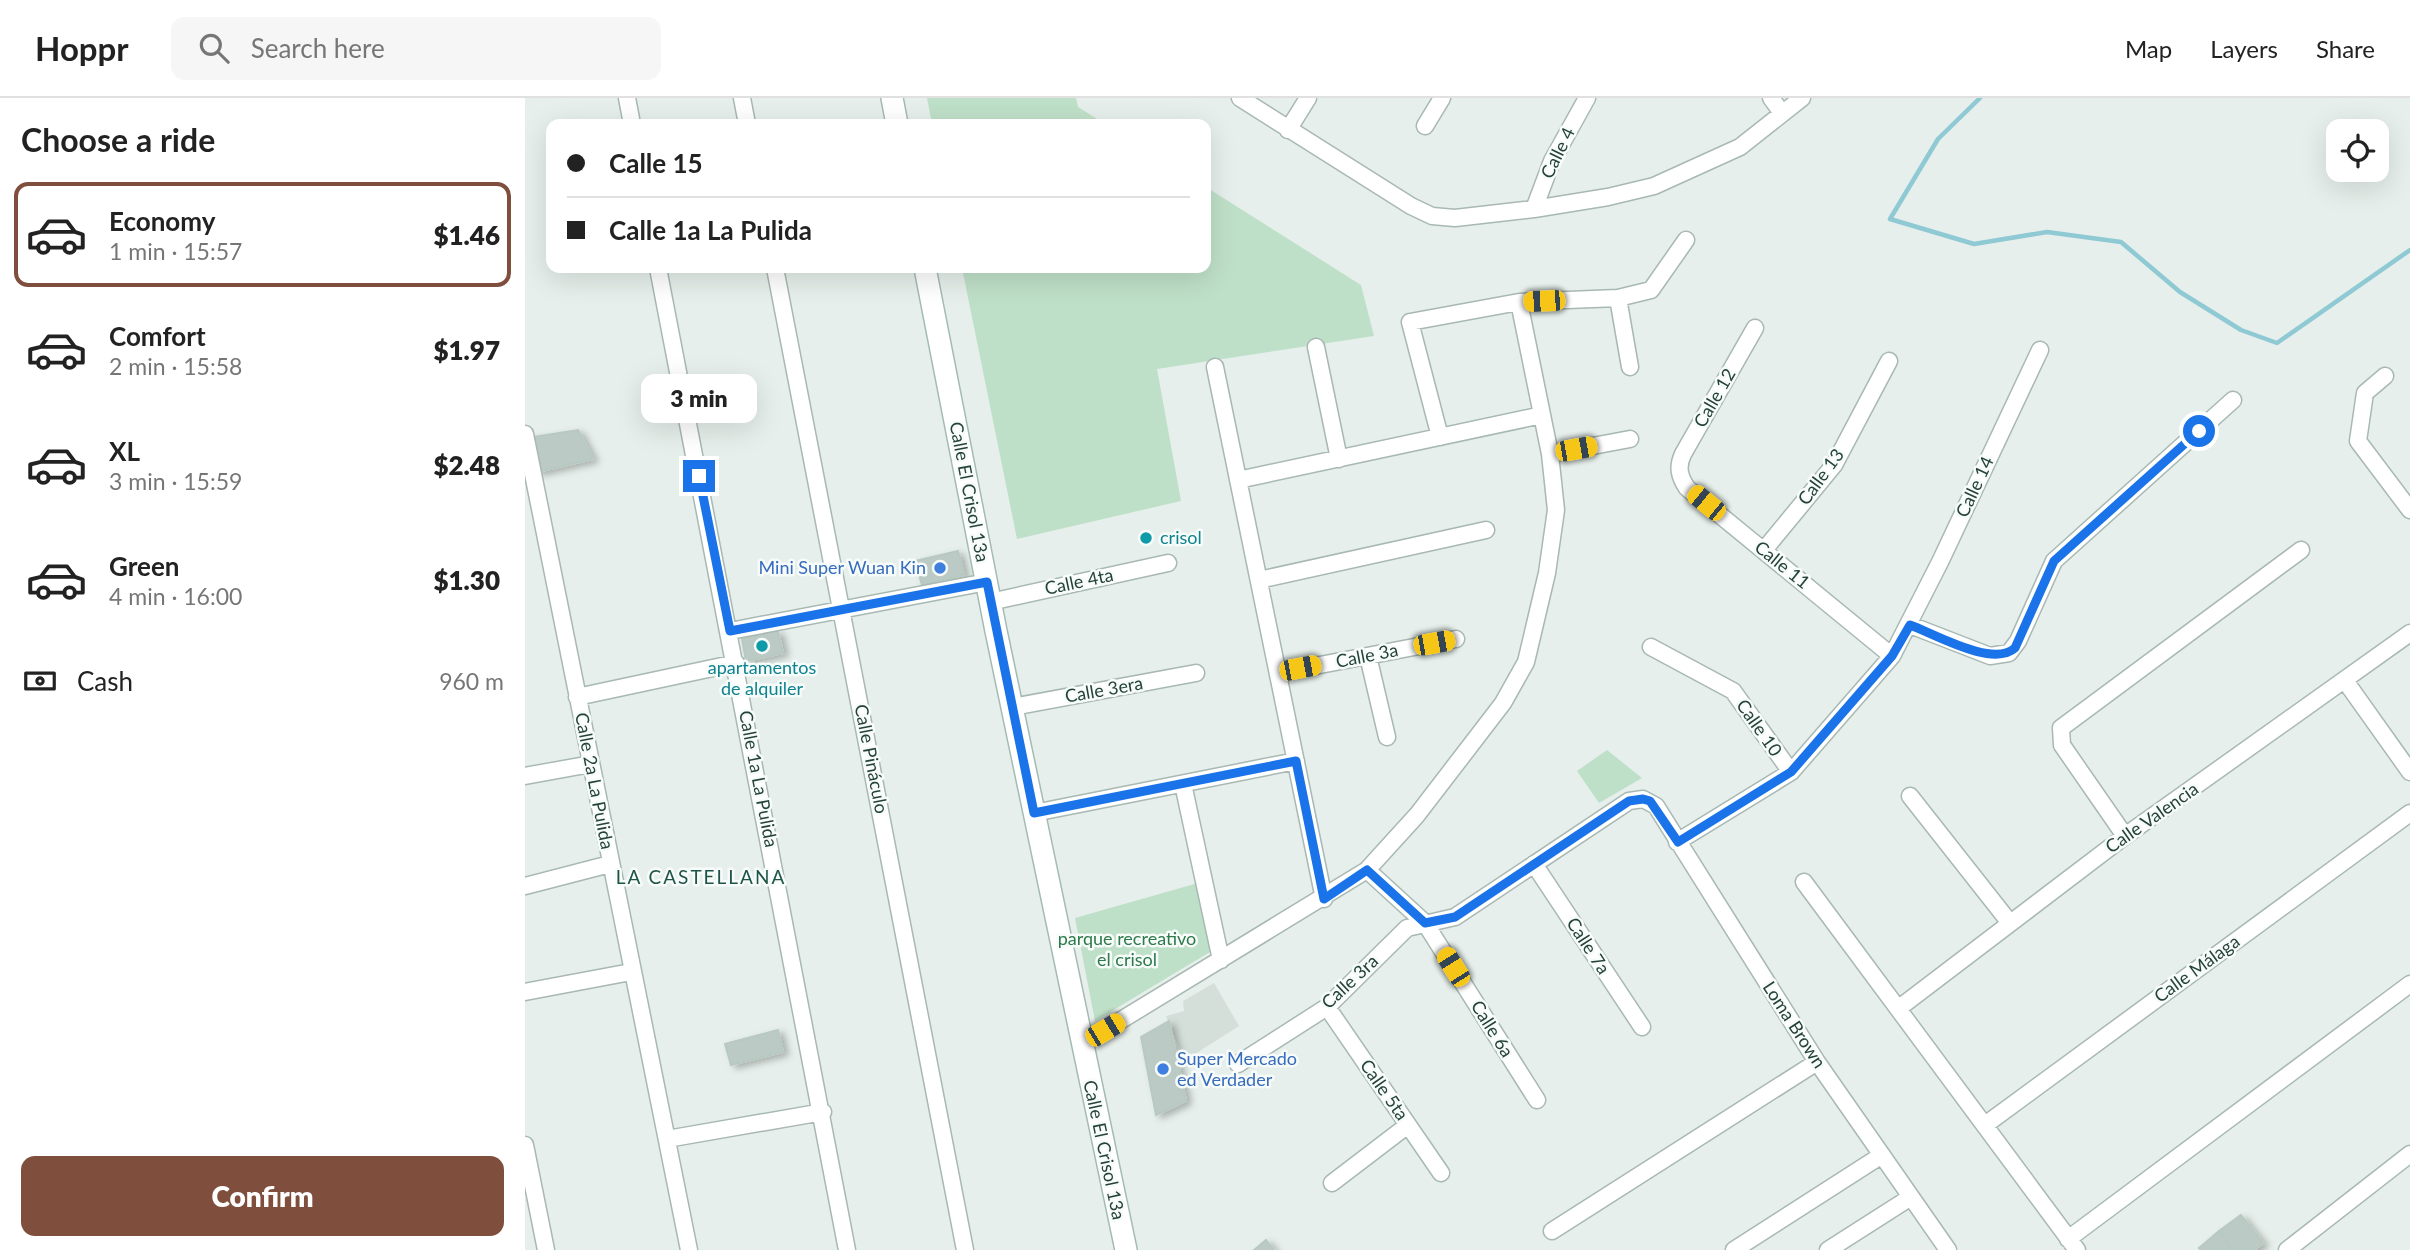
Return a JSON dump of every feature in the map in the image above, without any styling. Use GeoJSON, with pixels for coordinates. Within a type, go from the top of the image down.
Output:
{"type":"FeatureCollection","features":[{"type":"Feature","properties":{"kind":"street"},"geometry":{"type":"LineString","coordinates":[[627,98],[631,119]]}},
{"type":"Feature","properties":{"kind":"street"},"geometry":{"type":"LineString","coordinates":[[741,98],[746,119]]}},
{"type":"Feature","properties":{"kind":"street"},"geometry":{"type":"LineString","coordinates":[[892,98],[896,119]]}},
{"type":"Feature","properties":{"kind":"street"},"geometry":{"type":"LineString","coordinates":[[1240,98],[1288,130],[1432,216],[1455,218],[1534,209],[1654,186],[1740,147],[1802,98]]}},
{"type":"Feature","properties":{"kind":"street"},"geometry":{"type":"LineString","coordinates":[[1288,130],[1308,98]]}},
{"type":"Feature","properties":{"kind":"street"},"geometry":{"type":"LineString","coordinates":[[1425,126],[1442,98]]}},
{"type":"Feature","properties":{"kind":"street","name":"Calle 4"},"geometry":{"type":"LineString","coordinates":[[1534,209],[1552,161],[1587,98]]}},
{"type":"Feature","properties":{"kind":"street"},"geometry":{"type":"LineString","coordinates":[[1770,98],[1782,113]]}},
{"type":"Feature","properties":{"kind":"street"},"geometry":{"type":"LineString","coordinates":[[1440,437],[1410,322],[1519,302],[1618,298],[1651,290],[1686,240]]}},
{"type":"Feature","properties":{"kind":"street","name":"Calle 1a La Pulida"},"geometry":{"type":"LineString","coordinates":[[659,273],[823,1112],[847,1250]]}},
{"type":"Feature","properties":{"kind":"street","name":"Calle Pináculo"},"geometry":{"type":"LineString","coordinates":[[776,273],[965,1250]]}},
{"type":"Feature","properties":{"kind":"street","name":"Calle El Crisol 13a"},"geometry":{"type":"LineString","coordinates":[[926,273],[988,592],[1126,1250]]}},
{"type":"Feature","properties":{"kind":"street"},"geometry":{"type":"LineString","coordinates":[[1618,298],[1630,367]]}},
{"type":"Feature","properties":{"kind":"street"},"geometry":{"type":"LineString","coordinates":[[1082,1044],[1324,899],[1367,870],[1417,815],[1503,703],[1526,662],[1547,573],[1556,510],[1550,454],[1519,302]]}},
{"type":"Feature","properties":{"kind":"street","name":"Calle 12"},"geometry":{"type":"LineString","coordinates":[[1679,470],[1683,454],[1755,328]]}},
{"type":"Feature","properties":{"kind":"street"},"geometry":{"type":"LineString","coordinates":[[1316,347],[1339,459]]}},
{"type":"Feature","properties":{"kind":"street","name":"Calle 14"},"geometry":{"type":"LineString","coordinates":[[1678,842],[1791,772],[1892,656],[1910,625],[2040,350]]}},
{"type":"Feature","properties":{"kind":"street","name":"Calle 13"},"geometry":{"type":"LineString","coordinates":[[1765,550],[1834,465],[1889,361]]}},
{"type":"Feature","properties":{"kind":"street"},"geometry":{"type":"LineString","coordinates":[[1215,367],[1324,899]]}},
{"type":"Feature","properties":{"kind":"street"},"geometry":{"type":"LineString","coordinates":[[2385,376],[2365,393],[2358,441],[2410,510]]}},
{"type":"Feature","properties":{"kind":"street"},"geometry":{"type":"LineString","coordinates":[[1910,625],[1990,656],[2009,653],[2015,648],[2054,561],[2233,400]]}},
{"type":"Feature","properties":{"kind":"street"},"geometry":{"type":"LineString","coordinates":[[1238,480],[1542,415]]}},
{"type":"Feature","properties":{"kind":"street","name":"Calle 2a La Pulida"},"geometry":{"type":"LineString","coordinates":[[525,435],[689,1250]]}},
{"type":"Feature","properties":{"kind":"street"},"geometry":{"type":"LineString","coordinates":[[1550,454],[1630,439]]}},
{"type":"Feature","properties":{"kind":"street","name":"Calle 11"},"geometry":{"type":"LineString","coordinates":[[1679,470],[1687,488],[1892,656]]}},
{"type":"Feature","properties":{"kind":"street"},"geometry":{"type":"LineString","coordinates":[[1259,580],[1486,530]]}},
{"type":"Feature","properties":{"kind":"street"},"geometry":{"type":"LineString","coordinates":[[2125,836],[2062,745],[2061,728],[2301,550]]}},
{"type":"Feature","properties":{"kind":"street","name":"Calle 4ta"},"geometry":{"type":"LineString","coordinates":[[730,631],[842,609],[988,592],[1168,563]]}},
{"type":"Feature","properties":{"kind":"street","name":"Calle Valencia"},"geometry":{"type":"LineString","coordinates":[[1899,1008],[2125,836],[2410,633]]}},
{"type":"Feature","properties":{"kind":"street","name":"Calle 3a"},"geometry":{"type":"LineString","coordinates":[[1278,673],[1456,639]]}},
{"type":"Feature","properties":{"kind":"street","name":"Calle 10"},"geometry":{"type":"LineString","coordinates":[[1651,647],[1733,691],[1791,772]]}},
{"type":"Feature","properties":{"kind":"street"},"geometry":{"type":"LineString","coordinates":[[1368,656],[1387,737]]}},
{"type":"Feature","properties":{"kind":"street"},"geometry":{"type":"LineString","coordinates":[[577,696],[736,663]]}},
{"type":"Feature","properties":{"kind":"street","name":"Calle 3era"},"geometry":{"type":"LineString","coordinates":[[1012,707],[1196,673]]}},
{"type":"Feature","properties":{"kind":"street"},"geometry":{"type":"LineString","coordinates":[[2346,681],[2410,772]]}},
{"type":"Feature","properties":{"kind":"street"},"geometry":{"type":"LineString","coordinates":[[1034,813],[1296,761]]}},
{"type":"Feature","properties":{"kind":"street"},"geometry":{"type":"LineString","coordinates":[[525,776],[591,764]]}},
{"type":"Feature","properties":{"kind":"street"},"geometry":{"type":"LineString","coordinates":[[1183,784],[1221,960]]}},
{"type":"Feature","properties":{"kind":"street"},"geometry":{"type":"LineString","coordinates":[[1910,796],[2010,923]]}},
{"type":"Feature","properties":{"kind":"street","name":"Loma Brown"},"geometry":{"type":"LineString","coordinates":[[1643,799],[1656,806],[1817,1062],[1948,1250]]}},
{"type":"Feature","properties":{"kind":"street","name":"Calle 3ra"},"geometry":{"type":"LineString","coordinates":[[1238,1064],[1327,1007],[1407,928],[1455,917],[1629,801],[1643,799]]}},
{"type":"Feature","properties":{"kind":"street","name":"Calle Málaga"},"geometry":{"type":"LineString","coordinates":[[1985,1125],[2410,813]]}},
{"type":"Feature","properties":{"kind":"street"},"geometry":{"type":"LineString","coordinates":[[525,886],[610,864]]}},
{"type":"Feature","properties":{"kind":"street","name":"Calle 7a"},"geometry":{"type":"LineString","coordinates":[[1534,864],[1641,1027]]}},
{"type":"Feature","properties":{"kind":"street","name":"Calle 6a"},"geometry":{"type":"LineString","coordinates":[[1367,870],[1425,923],[1537,1100]]}},
{"type":"Feature","properties":{"kind":"street"},"geometry":{"type":"LineString","coordinates":[[1804,882],[2073,1244],[2410,984]]}},
{"type":"Feature","properties":{"kind":"street"},"geometry":{"type":"LineString","coordinates":[[525,992],[631,972]]}},
{"type":"Feature","properties":{"kind":"street","name":"Calle 5ta"},"geometry":{"type":"LineString","coordinates":[[1327,1007],[1441,1173]]}},
{"type":"Feature","properties":{"kind":"street"},"geometry":{"type":"LineString","coordinates":[[1552,1231],[1817,1062]]}},
{"type":"Feature","properties":{"kind":"street"},"geometry":{"type":"LineString","coordinates":[[667,1139],[823,1112]]}},
{"type":"Feature","properties":{"kind":"street"},"geometry":{"type":"LineString","coordinates":[[1332,1183],[1408,1125]]}},
{"type":"Feature","properties":{"kind":"street"},"geometry":{"type":"LineString","coordinates":[[525,1145],[546,1250]]}},
{"type":"Feature","properties":{"kind":"street"},"geometry":{"type":"LineString","coordinates":[[2287,1250],[2410,1154]]}},
{"type":"Feature","properties":{"kind":"street"},"geometry":{"type":"LineString","coordinates":[[1734,1250],[1882,1155]]}},
{"type":"Feature","properties":{"kind":"street"},"geometry":{"type":"LineString","coordinates":[[1828,1250],[1911,1197]]}},
{"type":"Feature","properties":{"kind":"shaded area"},"geometry":{"type":"Polygon","coordinates":[[[1214,983],[1239,1026],[1184,1061],[1166,1016],[1184,1011],[1183,1001],[1214,983]]]}},
{"type":"Feature","properties":{"kind":"green space"},"geometry":{"type":"Polygon","coordinates":[[[927,98],[1076,98],[1078,107],[1097,119],[931,119],[927,98]]]}},
{"type":"Feature","properties":{"kind":"green space"},"geometry":{"type":"Polygon","coordinates":[[[1211,190],[1361,285],[1374,336],[1157,369],[1181,501],[1017,539],[963,273],[1211,273],[1211,190]]]}},
{"type":"Feature","properties":{"kind":"green space"},"geometry":{"type":"Polygon","coordinates":[[[1607,750],[1642,778],[1599,803],[1577,771],[1607,750]]]}},
{"type":"Feature","properties":{"kind":"green space","name":"parque recreativo el crisol"},"geometry":{"type":"Polygon","coordinates":[[[1198,883],[1210,952],[1095,1021],[1075,918],[1198,883]]]}},
{"type":"Feature","properties":{"kind":"building"},"geometry":{"type":"Polygon","coordinates":[[[578,430],[593,459],[537,472],[526,438],[578,430]]]}},
{"type":"Feature","properties":{"kind":"building","name":"Mini Super Wuan Kin"},"geometry":{"type":"Polygon","coordinates":[[[958,551],[964,575],[922,585],[915,561],[958,551]]]}},
{"type":"Feature","properties":{"kind":"building","name":"apartamentos de alquiler"},"geometry":{"type":"Polygon","coordinates":[[[778,631],[783,653],[746,661],[742,639],[778,631]]]}},
{"type":"Feature","properties":{"kind":"building","name":"Super Mercado ed Verdader"},"geometry":{"type":"Polygon","coordinates":[[[1169,1021],[1186,1101],[1156,1115],[1141,1037],[1169,1021]]]}},
{"type":"Feature","properties":{"kind":"building"},"geometry":{"type":"Polygon","coordinates":[[[778,1030],[783,1052],[731,1065],[725,1044],[778,1030]]]}},
{"type":"Feature","properties":{"kind":"building"},"geometry":{"type":"Polygon","coordinates":[[[2241,1215],[2263,1243],[2254,1250],[2233,1250],[2219,1231],[2241,1215]]]}},
{"type":"Feature","properties":{"kind":"building"},"geometry":{"type":"Polygon","coordinates":[[[2219,1231],[2233,1250],[2199,1248],[2219,1231]]]}},
{"type":"Feature","properties":{"kind":"building"},"geometry":{"type":"Polygon","coordinates":[[[1266,1240],[1274,1250],[1254,1250],[1266,1240]]]}},
{"type":"Feature","properties":{"kind":"waterway"},"geometry":{"type":"LineString","coordinates":[[1980,98],[1938,139],[1890,219],[1974,244],[2047,232],[2121,242],[2180,292],[2241,330],[2277,343],[2410,250]]}},
{"type":"Feature","properties":{"kind":"place","name":"crisol"},"geometry":{"type":"Point","coordinates":[1146,538]}},
{"type":"Feature","properties":{"kind":"place","name":"Mini Super Wuan Kin"},"geometry":{"type":"Point","coordinates":[940,568]}},
{"type":"Feature","properties":{"kind":"place","name":"apartamentos de alquiler"},"geometry":{"type":"Point","coordinates":[762,646]}},
{"type":"Feature","properties":{"kind":"place","name":"Super Mercado ed Verdader"},"geometry":{"type":"Point","coordinates":[1163,1069]}},
{"type":"Feature","properties":{"kind":"district","name":"LA CASTELLANA"},"geometry":{"type":"Point","coordinates":[701,877]}},
{"type":"Feature","properties":{"kind":"route"},"geometry":{"type":"LineString","coordinates":[[699,476],[730,631],[987,582],[1034,813],[1296,761],[1324,899],[1367,870],[1425,923],[1455,917],[1636,798],[1650,801],[1656,806],[1678,842],[1791,772],[1892,656],[1910,625],[1990,656],[2009,653],[2015,648],[2054,561],[2199,431]]}}]}
